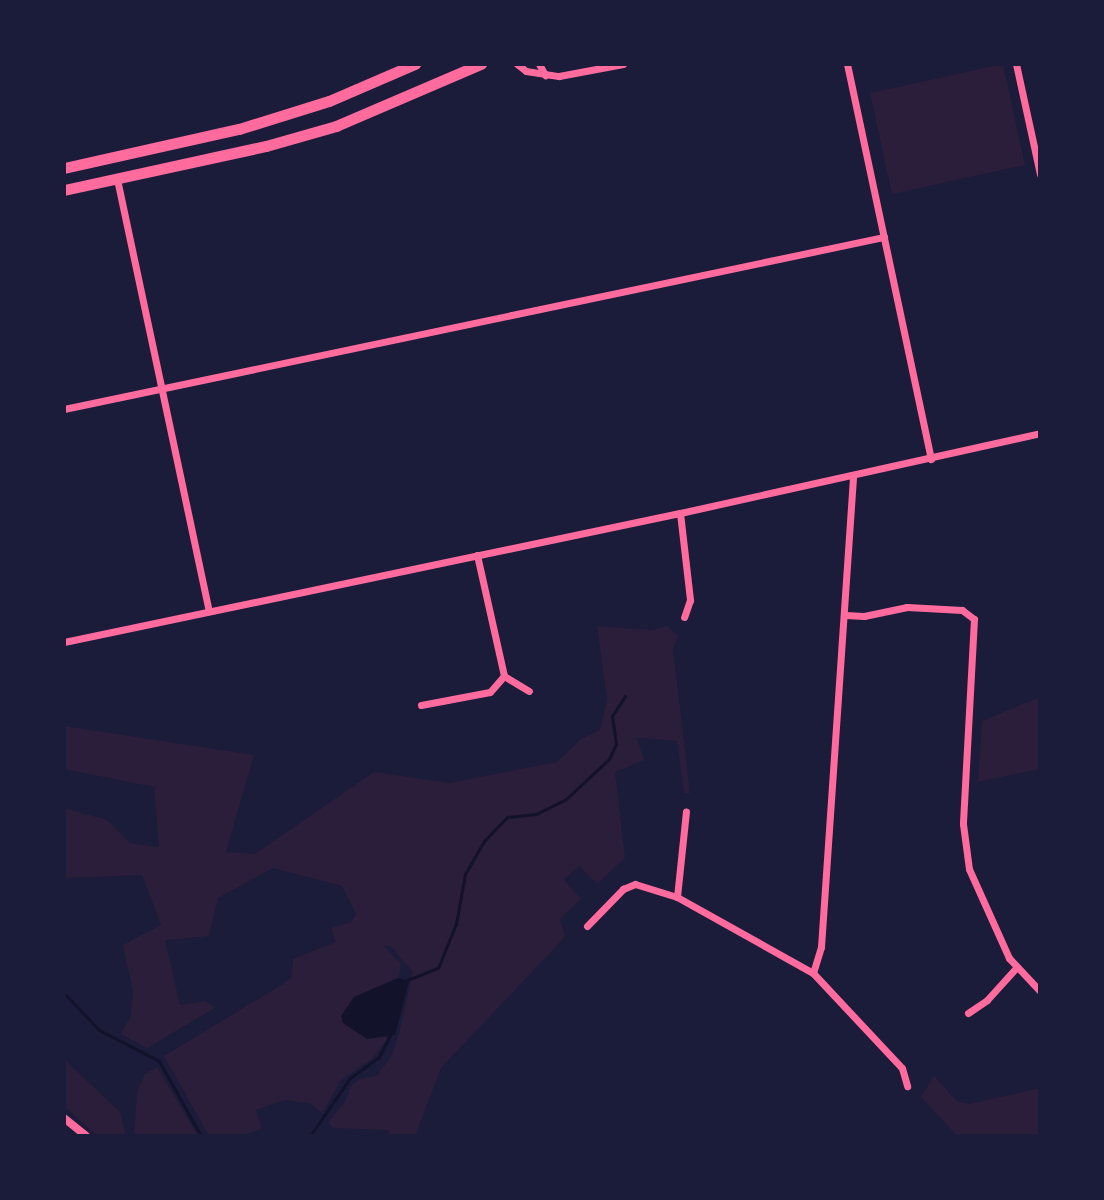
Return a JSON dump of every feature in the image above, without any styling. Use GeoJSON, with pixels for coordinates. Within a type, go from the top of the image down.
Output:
{"type":"FeatureCollection","features":[{"type":"Feature","properties":{"kind":"highway"},"geometry":{"type":"LineString","coordinates":[[64,168],[269,120],[329,101],[415,64]]}},
{"type":"Feature","properties":{"kind":"highway"},"geometry":{"type":"LineString","coordinates":[[64,190],[266,146],[336,126],[481,64]]}},
{"type":"Feature","properties":{"kind":"street"},"geometry":{"type":"LineString","coordinates":[[517,64],[526,71],[545,75],[579,74],[623,64]]}},
{"type":"Feature","properties":{"kind":"street"},"geometry":{"type":"LineString","coordinates":[[539,64],[545,75]]}},
{"type":"Feature","properties":{"kind":"street"},"geometry":{"type":"LineString","coordinates":[[847,64],[931,459]]}},
{"type":"Feature","properties":{"kind":"street"},"geometry":{"type":"LineString","coordinates":[[1016,64],[1040,174]]}},
{"type":"Feature","properties":{"kind":"street"},"geometry":{"type":"LineString","coordinates":[[117,179],[209,610]]}},
{"type":"Feature","properties":{"kind":"street"},"geometry":{"type":"LineString","coordinates":[[64,409],[884,237]]}},
{"type":"Feature","properties":{"kind":"street"},"geometry":{"type":"LineString","coordinates":[[64,642],[853,476],[1040,433]]}},
{"type":"Feature","properties":{"kind":"street"},"geometry":{"type":"LineString","coordinates":[[813,973],[821,947],[853,476]]}},
{"type":"Feature","properties":{"kind":"street"},"geometry":{"type":"LineString","coordinates":[[680,513],[690,600],[684,617]]}},
{"type":"Feature","properties":{"kind":"street"},"geometry":{"type":"LineString","coordinates":[[477,555],[504,676],[529,691]]}},
{"type":"Feature","properties":{"kind":"street"},"geometry":{"type":"LineString","coordinates":[[845,615],[864,616],[907,607],[962,610],[974,619],[963,824],[974,882],[1016,968],[1040,991]]}},
{"type":"Feature","properties":{"kind":"street"},"geometry":{"type":"LineString","coordinates":[[421,705],[490,692],[504,676]]}},
{"type":"Feature","properties":{"kind":"street"},"geometry":{"type":"LineString","coordinates":[[677,897],[686,811]]}},
{"type":"Feature","properties":{"kind":"street"},"geometry":{"type":"LineString","coordinates":[[587,926],[623,889],[635,884],[677,897],[813,973],[902,1068],[907,1086]]}},
{"type":"Feature","properties":{"kind":"street"},"geometry":{"type":"LineString","coordinates":[[968,1013],[987,1000],[1016,968]]}},
{"type":"Feature","properties":{"kind":"street"},"geometry":{"type":"LineString","coordinates":[[64,1118],[86,1136]]}},
{"type":"Feature","properties":{"kind":"shaded area"},"geometry":{"type":"Polygon","coordinates":[[[1003,64],[1025,165],[892,194],[870,93],[1003,64]]]}},
{"type":"Feature","properties":{"kind":"shaded area"},"geometry":{"type":"Polygon","coordinates":[[[597,626],[652,630],[667,626],[678,636],[673,648],[690,793],[684,793],[677,741],[637,738],[644,760],[615,772],[625,858],[597,884],[579,866],[564,880],[581,899],[560,919],[565,937],[441,1068],[415,1136],[388,1136],[389,1130],[333,1128],[328,1122],[345,1102],[351,1086],[360,1079],[376,1076],[390,1058],[398,1037],[413,972],[390,946],[384,946],[401,964],[398,978],[366,992],[367,1038],[386,1036],[386,1041],[372,1059],[342,1079],[322,1113],[310,1103],[285,1100],[256,1110],[262,1129],[240,1136],[209,1136],[164,1056],[283,984],[291,977],[293,959],[336,942],[331,928],[351,922],[356,914],[342,886],[273,868],[218,898],[209,936],[165,940],[180,1005],[205,1001],[215,1008],[147,1048],[121,1034],[131,1015],[133,991],[123,945],[161,925],[142,875],[64,878],[64,808],[107,820],[130,843],[159,847],[154,787],[64,769],[64,726],[254,755],[226,852],[255,854],[374,772],[450,783],[557,762],[581,739],[600,730],[607,699],[597,626]]]}},
{"type":"Feature","properties":{"kind":"shaded area"},"geometry":{"type":"Polygon","coordinates":[[[1040,697],[1040,769],[978,782],[982,721],[1040,697]]]}},
{"type":"Feature","properties":{"kind":"shaded area"},"geometry":{"type":"Polygon","coordinates":[[[398,978],[409,981],[395,1035],[367,1039],[343,1023],[341,1016],[354,997],[398,978]]]}},
{"type":"Feature","properties":{"kind":"shaded area"},"geometry":{"type":"Polygon","coordinates":[[[64,1059],[120,1112],[126,1136],[97,1136],[64,1106],[64,1059]]]}},
{"type":"Feature","properties":{"kind":"shaded area"},"geometry":{"type":"Polygon","coordinates":[[[157,1067],[198,1136],[134,1136],[137,1092],[145,1074],[157,1067]]]}},
{"type":"Feature","properties":{"kind":"shaded area"},"geometry":{"type":"Polygon","coordinates":[[[934,1076],[957,1101],[969,1104],[1040,1088],[1040,1136],[957,1136],[921,1097],[934,1076]]]}},
{"type":"Feature","properties":{"kind":"waterway"},"geometry":{"type":"LineString","coordinates":[[405,981],[438,968],[456,924],[465,874],[484,841],[507,817],[536,814],[565,800],[609,759],[616,744],[612,716],[625,696]]}},
{"type":"Feature","properties":{"kind":"waterway"},"geometry":{"type":"LineString","coordinates":[[64,993],[99,1030],[159,1061],[201,1136]]}},
{"type":"Feature","properties":{"kind":"waterway"},"geometry":{"type":"LineString","coordinates":[[310,1136],[350,1078],[379,1057],[390,1035]]}}]}
